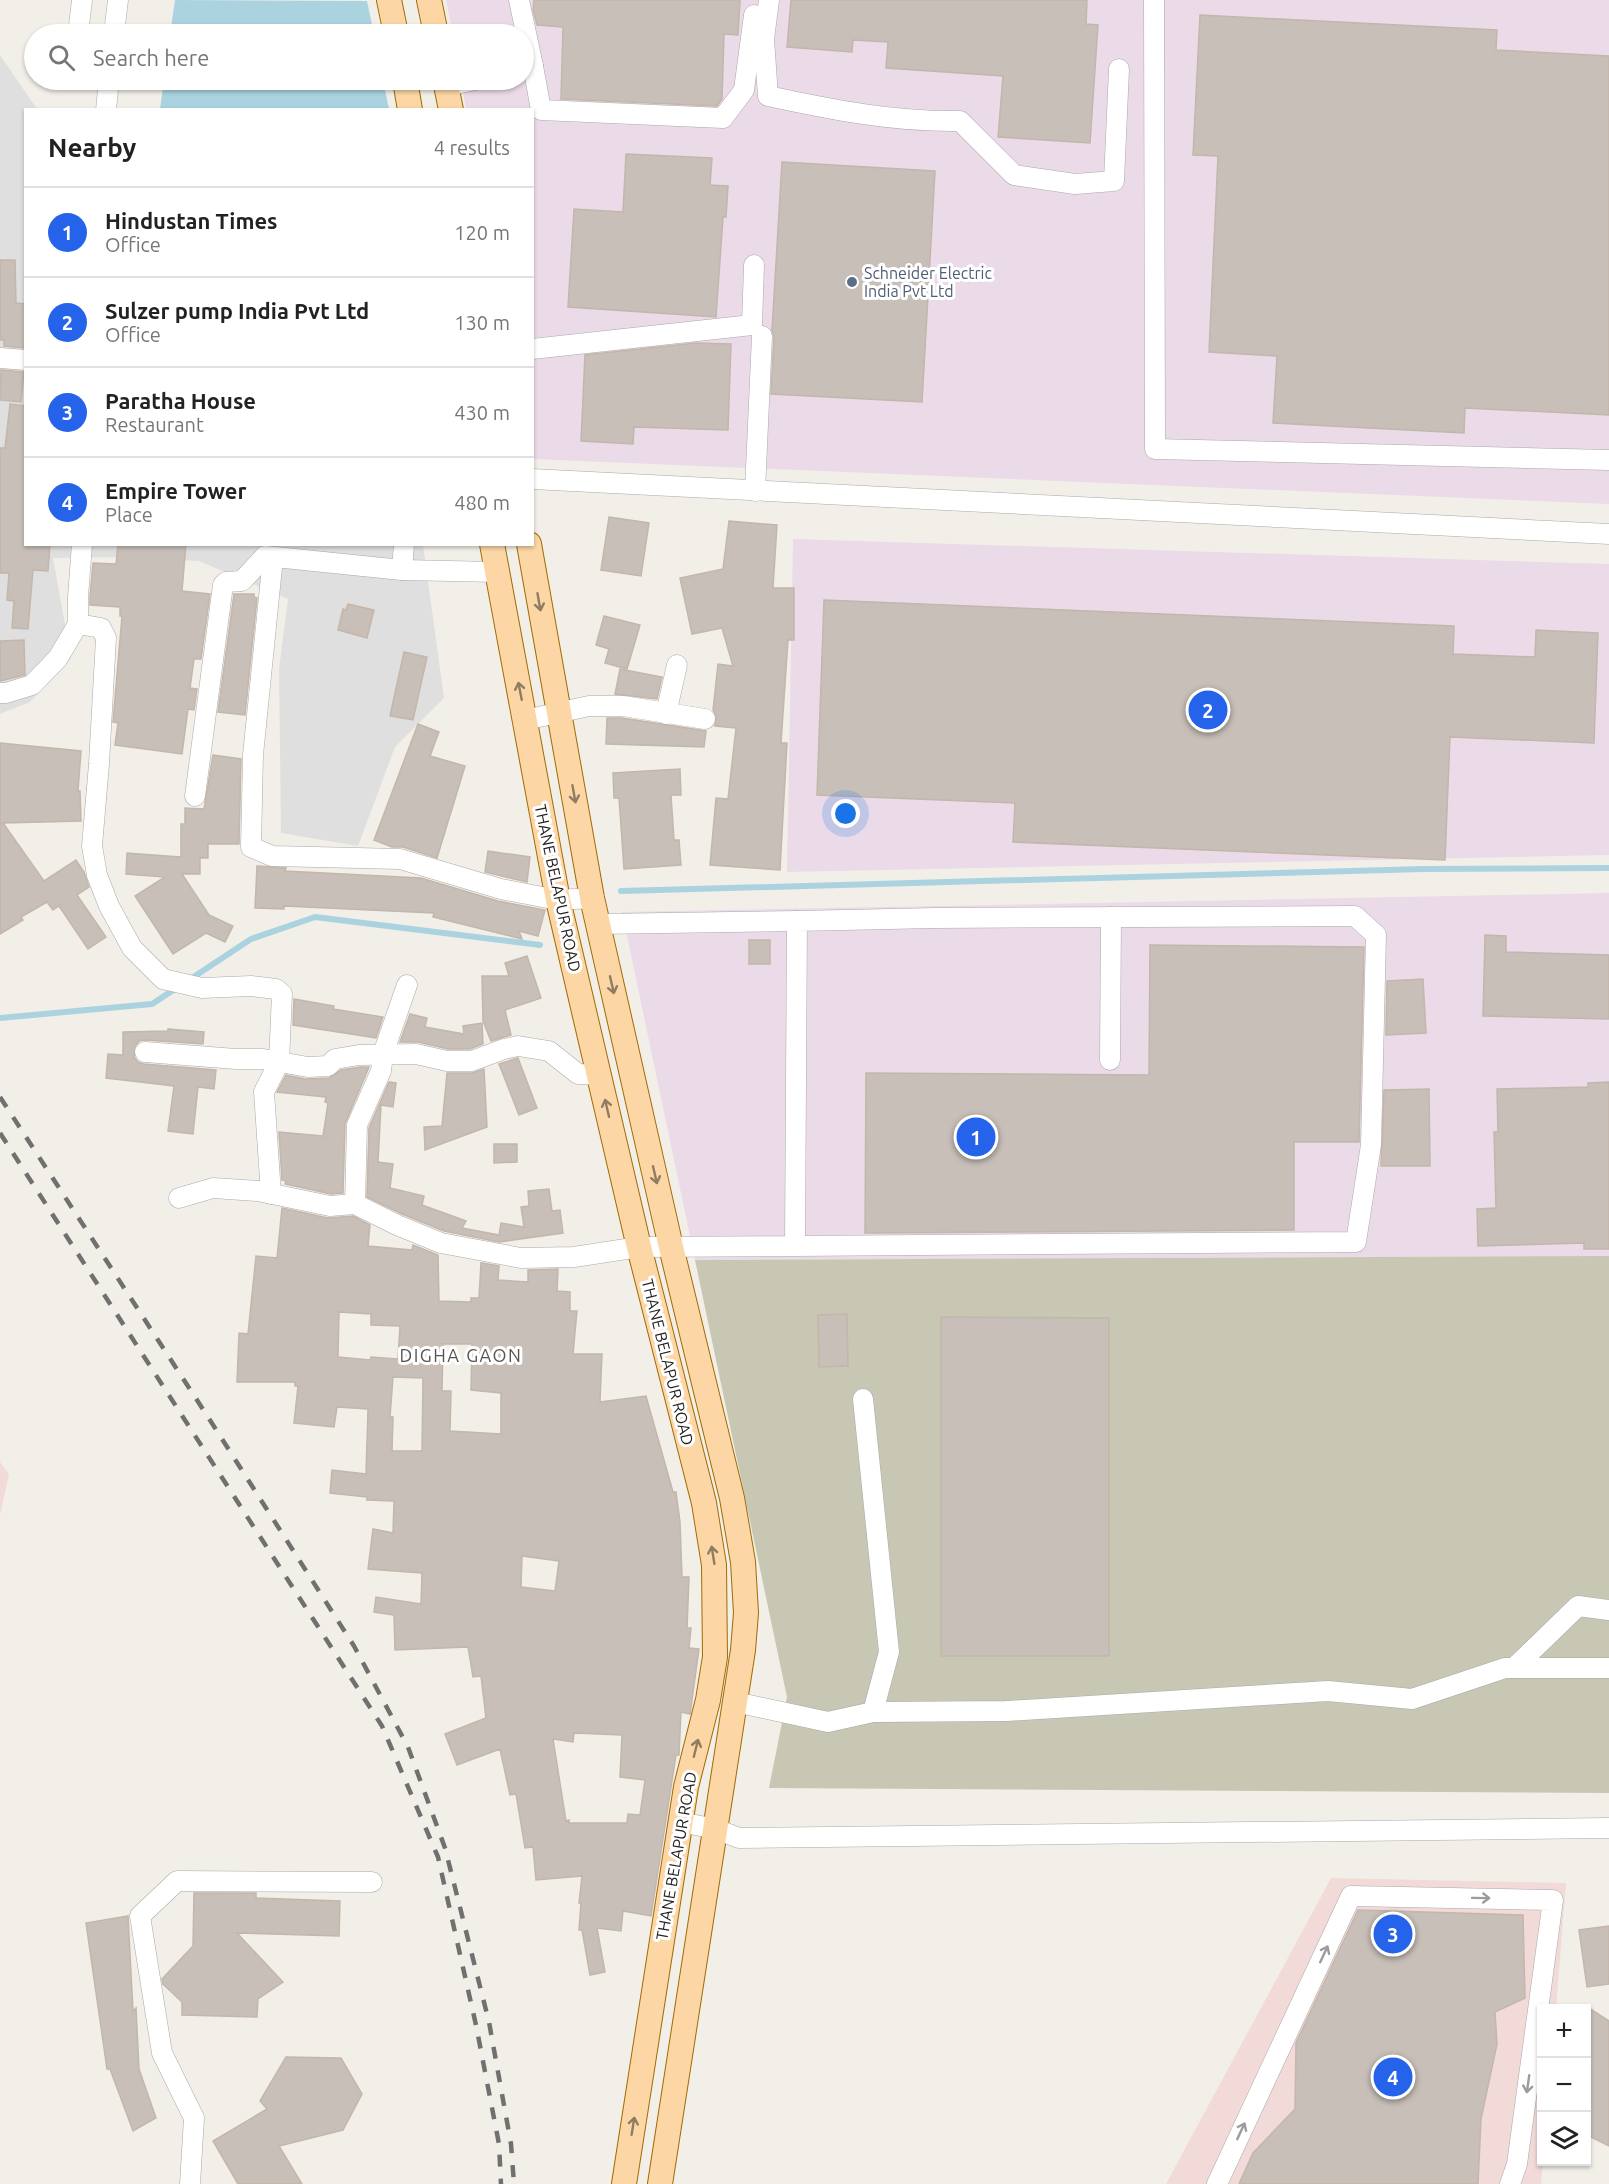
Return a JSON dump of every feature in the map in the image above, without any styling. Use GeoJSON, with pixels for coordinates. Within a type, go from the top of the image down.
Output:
{"type":"FeatureCollection","features":[{"type":"Feature","properties":{"kind":"main road"},"geometry":{"type":"LineString","coordinates":[[389,0],[394,24]]}},
{"type":"Feature","properties":{"kind":"main road"},"geometry":{"type":"LineString","coordinates":[[429,0],[434,24]]}},
{"type":"Feature","properties":{"kind":"main road"},"geometry":{"type":"LineString","coordinates":[[407,90],[410,108]]}},
{"type":"Feature","properties":{"kind":"main road","name":"THANE BELAPUR ROAD"},"geometry":{"type":"LineString","coordinates":[[492,546],[558,900],[639,1246],[704,1503],[714,1565],[716,1657],[708,1700],[686,1787],[624,2184]]}},
{"type":"Feature","properties":{"kind":"main road","name":"THANE BELAPUR ROAD"},"geometry":{"type":"LineString","coordinates":[[529,546],[592,898],[671,1247],[732,1497],[743,1562],[746,1613],[743,1650],[660,2184]]}},
{"type":"Feature","properties":{"kind":"street"},"geometry":{"type":"LineString","coordinates":[[79,24],[82,0]]}},
{"type":"Feature","properties":{"kind":"street"},"geometry":{"type":"LineString","coordinates":[[115,24],[118,0]]}},
{"type":"Feature","properties":{"kind":"street"},"geometry":{"type":"LineString","coordinates":[[519,0],[522,24]]}},
{"type":"Feature","properties":{"kind":"street"},"geometry":{"type":"LineString","coordinates":[[534,87],[541,110],[723,118],[744,90],[755,0]]}},
{"type":"Feature","properties":{"kind":"street"},"geometry":{"type":"LineString","coordinates":[[768,0],[764,39],[768,96],[857,114],[923,121],[960,121],[1014,175],[1075,184],[1114,182],[1119,69]]}},
{"type":"Feature","properties":{"kind":"street"},"geometry":{"type":"LineString","coordinates":[[1154,0],[1155,449],[1609,460]]}},
{"type":"Feature","properties":{"kind":"street"},"geometry":{"type":"LineString","coordinates":[[106,108],[108,90]]}},
{"type":"Feature","properties":{"kind":"street"},"geometry":{"type":"LineString","coordinates":[[534,349],[752,325],[754,265]]}},
{"type":"Feature","properties":{"kind":"street"},"geometry":{"type":"LineString","coordinates":[[755,491],[762,336]]}},
{"type":"Feature","properties":{"kind":"street"},"geometry":{"type":"LineString","coordinates":[[0,358],[24,360]]}},
{"type":"Feature","properties":{"kind":"street"},"geometry":{"type":"LineString","coordinates":[[534,480],[1609,534]]}},
{"type":"Feature","properties":{"kind":"street"},"geometry":{"type":"LineString","coordinates":[[0,693],[33,685],[58,658],[78,624],[82,546]]}},
{"type":"Feature","properties":{"kind":"street"},"geometry":{"type":"LineString","coordinates":[[402,570],[404,546]]}},
{"type":"Feature","properties":{"kind":"street"},"geometry":{"type":"LineString","coordinates":[[195,796],[222,585],[226,582],[242,581],[265,556],[402,570],[497,572]]}},
{"type":"Feature","properties":{"kind":"street"},"geometry":{"type":"LineString","coordinates":[[273,557],[253,755],[251,847],[272,856],[400,859],[501,889],[558,900],[592,898]]}},
{"type":"Feature","properties":{"kind":"street"},"geometry":{"type":"LineString","coordinates":[[78,624],[101,628],[106,638],[92,846],[98,875],[109,906],[132,948],[163,979],[202,988],[251,986],[276,989],[282,994],[279,1062],[264,1092],[271,1194]]}},
{"type":"Feature","properties":{"kind":"street"},"geometry":{"type":"LineString","coordinates":[[666,714],[677,665]]}},
{"type":"Feature","properties":{"kind":"street"},"geometry":{"type":"LineString","coordinates":[[525,720],[589,706],[623,706],[705,719]]}},
{"type":"Feature","properties":{"kind":"street"},"geometry":{"type":"LineString","coordinates":[[179,1198],[213,1188],[271,1194],[330,1206],[356,1204],[397,1225],[441,1243],[522,1258],[574,1257],[639,1246],[1356,1242],[1371,1145],[1376,935],[1355,916],[935,918],[598,924]]}},
{"type":"Feature","properties":{"kind":"street"},"geometry":{"type":"LineString","coordinates":[[1110,1060],[1111,917]]}},
{"type":"Feature","properties":{"kind":"street"},"geometry":{"type":"LineString","coordinates":[[795,1245],[797,921]]}},
{"type":"Feature","properties":{"kind":"street"},"geometry":{"type":"LineString","coordinates":[[356,1204],[357,1125],[381,1071],[383,1054],[407,984]]}},
{"type":"Feature","properties":{"kind":"street"},"geometry":{"type":"LineString","coordinates":[[145,1052],[263,1059],[308,1067],[328,1066],[335,1059],[383,1054],[416,1054],[447,1060],[472,1061],[504,1049],[518,1047],[549,1052],[578,1074],[599,1075]]}},
{"type":"Feature","properties":{"kind":"street"},"geometry":{"type":"LineString","coordinates":[[863,1399],[889,1652],[873,1712]]}},
{"type":"Feature","properties":{"kind":"street"},"geometry":{"type":"LineString","coordinates":[[1514,1668],[1578,1606],[1609,1610]]}},
{"type":"Feature","properties":{"kind":"street"},"geometry":{"type":"LineString","coordinates":[[735,1702],[828,1722],[873,1712],[1007,1711],[1328,1691],[1412,1699],[1505,1668],[1609,1668]]}},
{"type":"Feature","properties":{"kind":"street"},"geometry":{"type":"LineString","coordinates":[[680,1822],[716,1829],[739,1838],[1609,1827]]}},
{"type":"Feature","properties":{"kind":"street"},"geometry":{"type":"LineString","coordinates":[[190,2184],[194,2118],[162,2053],[140,1916],[177,1881],[372,1882]]}},
{"type":"Feature","properties":{"kind":"street"},"geometry":{"type":"LineString","coordinates":[[1217,2184],[1351,1896],[1553,1900],[1517,2164],[1510,2184]]}},
{"type":"Feature","properties":{"kind":"shaded area"},"geometry":{"type":"Polygon","coordinates":[[[446,0],[1609,0],[1609,504],[534,459],[534,108],[466,108],[463,90],[534,90],[534,24],[451,24],[446,0]]]}},
{"type":"Feature","properties":{"kind":"shaded area"},"geometry":{"type":"Polygon","coordinates":[[[0,55],[36,108],[24,108],[24,546],[423,546],[444,698],[395,747],[358,846],[281,833],[279,669],[288,599],[199,561],[123,557],[53,558],[71,658],[30,702],[0,714],[0,55]]]}},
{"type":"Feature","properties":{"kind":"shaded area"},"geometry":{"type":"Polygon","coordinates":[[[793,539],[1609,564],[1609,855],[787,872],[793,539]]]}},
{"type":"Feature","properties":{"kind":"shaded area"},"geometry":{"type":"Polygon","coordinates":[[[1609,893],[1609,1256],[695,1260],[622,912],[1609,893]]]}},
{"type":"Feature","properties":{"kind":"shaded area"},"geometry":{"type":"Polygon","coordinates":[[[1609,1256],[1609,1793],[769,1788],[787,1697],[695,1260],[1609,1256]]]}},
{"type":"Feature","properties":{"kind":"shaded area"},"geometry":{"type":"Polygon","coordinates":[[[0,1462],[9,1474],[0,1515],[0,1462]]]}},
{"type":"Feature","properties":{"kind":"shaded area"},"geometry":{"type":"Polygon","coordinates":[[[1331,1878],[1566,1883],[1556,2004],[1537,2004],[1537,2166],[1543,2166],[1541,2184],[1166,2184],[1331,1878]]]}},
{"type":"Feature","properties":{"kind":"water"},"geometry":{"type":"Polygon","coordinates":[[[175,0],[367,1],[372,24],[171,24],[175,0]]]}},
{"type":"Feature","properties":{"kind":"water"},"geometry":{"type":"Polygon","coordinates":[[[163,90],[385,90],[389,108],[160,108],[163,90]]]}},
{"type":"Feature","properties":{"kind":"building"},"geometry":{"type":"Polygon","coordinates":[[[534,0],[740,0],[738,35],[724,34],[722,99],[717,106],[561,99],[563,27],[537,25],[533,10],[534,0]]]}},
{"type":"Feature","properties":{"kind":"building"},"geometry":{"type":"Polygon","coordinates":[[[791,0],[1087,0],[1086,24],[1098,25],[1090,143],[998,137],[1003,76],[886,68],[888,42],[853,40],[852,52],[787,47],[791,0]]]}},
{"type":"Feature","properties":{"kind":"building"},"geometry":{"type":"Polygon","coordinates":[[[1200,15],[1497,30],[1496,50],[1609,56],[1609,415],[1465,408],[1464,433],[1273,423],[1277,356],[1209,352],[1218,156],[1193,155],[1200,15]]]}},
{"type":"Feature","properties":{"kind":"building"},"geometry":{"type":"Polygon","coordinates":[[[626,154],[712,158],[710,185],[728,186],[726,217],[723,217],[716,317],[568,307],[574,209],[623,212],[626,154]]]}},
{"type":"Feature","properties":{"kind":"building","name":"Schneider Electric India Pvt Ltd"},"geometry":{"type":"Polygon","coordinates":[[[782,162],[935,171],[922,402],[771,394],[774,337],[772,330],[782,162]]]}},
{"type":"Feature","properties":{"kind":"building"},"geometry":{"type":"Polygon","coordinates":[[[0,260],[15,260],[16,303],[24,304],[24,348],[4,346],[4,340],[0,340],[0,260]]]}},
{"type":"Feature","properties":{"kind":"building"},"geometry":{"type":"Polygon","coordinates":[[[696,343],[731,344],[728,430],[634,427],[633,444],[581,441],[585,355],[696,343]]]}},
{"type":"Feature","properties":{"kind":"building"},"geometry":{"type":"Polygon","coordinates":[[[1,370],[24,372],[21,402],[0,400],[1,370]]]}},
{"type":"Feature","properties":{"kind":"building"},"geometry":{"type":"Polygon","coordinates":[[[10,404],[24,406],[24,546],[50,546],[48,571],[33,570],[28,629],[12,628],[14,601],[7,600],[9,573],[0,573],[0,448],[5,448],[10,404]]]}},
{"type":"Feature","properties":{"kind":"building"},"geometry":{"type":"Polygon","coordinates":[[[609,517],[649,523],[641,576],[601,570],[609,517]]]}},
{"type":"Feature","properties":{"kind":"building"},"geometry":{"type":"Polygon","coordinates":[[[729,521],[777,525],[773,588],[794,588],[794,640],[788,640],[781,743],[787,743],[780,870],[710,865],[716,798],[728,799],[736,728],[715,726],[716,715],[713,710],[718,664],[733,666],[722,628],[692,634],[680,578],[723,569],[729,521]]]}},
{"type":"Feature","properties":{"kind":"building"},"geometry":{"type":"Polygon","coordinates":[[[118,546],[186,546],[182,591],[210,594],[201,659],[194,659],[190,688],[197,689],[194,710],[188,709],[182,754],[115,745],[118,723],[113,722],[122,616],[120,616],[120,607],[90,605],[90,597],[93,563],[116,564],[118,546]]]}},
{"type":"Feature","properties":{"kind":"building"},"geometry":{"type":"Polygon","coordinates":[[[234,594],[254,594],[257,598],[245,715],[218,712],[234,594]]]}},
{"type":"Feature","properties":{"kind":"building"},"geometry":{"type":"Polygon","coordinates":[[[824,600],[1454,626],[1453,654],[1535,657],[1536,630],[1598,633],[1594,743],[1450,737],[1445,860],[1013,842],[1015,803],[817,795],[824,600]]]}},
{"type":"Feature","properties":{"kind":"building"},"geometry":{"type":"Polygon","coordinates":[[[348,604],[374,610],[367,638],[338,630],[343,609],[346,610],[348,604]]]}},
{"type":"Feature","properties":{"kind":"building"},"geometry":{"type":"Polygon","coordinates":[[[604,616],[640,625],[627,669],[605,663],[609,649],[596,645],[604,616]]]}},
{"type":"Feature","properties":{"kind":"building"},"geometry":{"type":"Polygon","coordinates":[[[24,640],[25,675],[0,681],[0,641],[24,640]]]}},
{"type":"Feature","properties":{"kind":"building"},"geometry":{"type":"Polygon","coordinates":[[[404,652],[427,657],[413,720],[390,716],[404,652]]]}},
{"type":"Feature","properties":{"kind":"building"},"geometry":{"type":"Polygon","coordinates":[[[620,669],[662,677],[657,699],[615,694],[620,669]]]}},
{"type":"Feature","properties":{"kind":"building"},"geometry":{"type":"Polygon","coordinates":[[[607,718],[622,718],[706,731],[704,747],[606,744],[607,718]]]}},
{"type":"Feature","properties":{"kind":"building"},"geometry":{"type":"Polygon","coordinates":[[[418,724],[439,732],[430,756],[465,766],[437,858],[374,840],[418,724]]]}},
{"type":"Feature","properties":{"kind":"building"},"geometry":{"type":"Polygon","coordinates":[[[0,743],[81,751],[78,791],[80,791],[81,821],[3,823],[44,881],[76,860],[84,872],[89,887],[77,895],[106,937],[88,949],[59,906],[53,910],[47,902],[21,917],[23,920],[0,934],[0,743]]]}},
{"type":"Feature","properties":{"kind":"building"},"geometry":{"type":"Polygon","coordinates":[[[213,755],[241,759],[239,844],[208,844],[208,858],[200,858],[200,874],[182,874],[209,915],[233,926],[225,942],[206,933],[173,954],[135,896],[165,877],[126,874],[127,853],[181,857],[181,824],[185,824],[185,808],[204,809],[213,755]]]}},
{"type":"Feature","properties":{"kind":"building"},"geometry":{"type":"Polygon","coordinates":[[[680,769],[681,795],[671,795],[674,840],[679,840],[681,865],[624,869],[619,798],[614,798],[613,773],[680,769]]]}},
{"type":"Feature","properties":{"kind":"building"},"geometry":{"type":"Polygon","coordinates":[[[488,851],[530,857],[527,882],[485,872],[488,851]]]}},
{"type":"Feature","properties":{"kind":"building"},"geometry":{"type":"Polygon","coordinates":[[[257,866],[286,868],[285,871],[421,878],[498,901],[545,910],[538,936],[519,931],[522,939],[433,917],[434,913],[284,906],[284,909],[255,908],[257,866]]]}},
{"type":"Feature","properties":{"kind":"building"},"geometry":{"type":"Polygon","coordinates":[[[1485,935],[1506,936],[1506,952],[1609,955],[1609,1019],[1483,1016],[1485,935]]]}},
{"type":"Feature","properties":{"kind":"building"},"geometry":{"type":"Polygon","coordinates":[[[749,940],[770,940],[770,964],[749,964],[749,940]]]}},
{"type":"Feature","properties":{"kind":"building"},"geometry":{"type":"Polygon","coordinates":[[[1150,945],[1364,947],[1359,1142],[1294,1142],[1294,1230],[865,1233],[866,1073],[1149,1075],[1150,945]]]}},
{"type":"Feature","properties":{"kind":"building"},"geometry":{"type":"Polygon","coordinates":[[[527,956],[541,998],[505,1010],[511,1035],[491,1041],[483,1021],[482,976],[509,976],[505,963],[527,956]]]}},
{"type":"Feature","properties":{"kind":"building"},"geometry":{"type":"Polygon","coordinates":[[[1423,979],[1426,1033],[1386,1035],[1387,981],[1423,979]]]}},
{"type":"Feature","properties":{"kind":"building"},"geometry":{"type":"Polygon","coordinates":[[[294,999],[334,1006],[333,1009],[383,1017],[376,1038],[293,1025],[294,999]]]}},
{"type":"Feature","properties":{"kind":"building"},"geometry":{"type":"Polygon","coordinates":[[[410,1014],[427,1018],[425,1027],[464,1034],[463,1026],[482,1023],[483,1044],[470,1049],[448,1049],[418,1042],[400,1042],[410,1014]]]}},
{"type":"Feature","properties":{"kind":"building"},"geometry":{"type":"Polygon","coordinates":[[[168,1029],[204,1032],[203,1044],[139,1041],[135,1046],[134,1057],[138,1062],[144,1064],[216,1070],[214,1089],[198,1087],[193,1134],[168,1131],[174,1086],[106,1078],[108,1054],[123,1055],[123,1032],[168,1031],[168,1029]]]}},
{"type":"Feature","properties":{"kind":"building"},"geometry":{"type":"Polygon","coordinates":[[[518,1058],[537,1108],[519,1115],[499,1064],[518,1058]]]}},
{"type":"Feature","properties":{"kind":"building"},"geometry":{"type":"Polygon","coordinates":[[[369,1067],[345,1124],[343,1193],[331,1194],[285,1184],[286,1181],[282,1180],[279,1132],[323,1136],[328,1103],[325,1102],[326,1097],[277,1092],[286,1075],[306,1079],[329,1078],[341,1070],[369,1067]]]}},
{"type":"Feature","properties":{"kind":"building"},"geometry":{"type":"Polygon","coordinates":[[[484,1069],[487,1127],[425,1150],[424,1127],[442,1126],[447,1073],[472,1073],[484,1069]]]}},
{"type":"Feature","properties":{"kind":"building"},"geometry":{"type":"Polygon","coordinates":[[[389,1082],[396,1083],[393,1107],[381,1105],[378,1162],[393,1164],[390,1188],[424,1196],[422,1205],[466,1221],[462,1228],[499,1235],[501,1223],[524,1227],[521,1207],[529,1206],[528,1191],[549,1189],[552,1211],[560,1210],[563,1233],[499,1242],[444,1231],[367,1197],[369,1128],[389,1082]]]}},
{"type":"Feature","properties":{"kind":"building"},"geometry":{"type":"Polygon","coordinates":[[[1609,1082],[1609,1249],[1584,1249],[1584,1243],[1478,1246],[1477,1209],[1496,1208],[1494,1132],[1498,1132],[1497,1089],[1588,1087],[1588,1083],[1609,1082]]]}},
{"type":"Feature","properties":{"kind":"building"},"geometry":{"type":"Polygon","coordinates":[[[1429,1089],[1430,1166],[1381,1166],[1384,1090],[1429,1089]]]}},
{"type":"Feature","properties":{"kind":"building"},"geometry":{"type":"Polygon","coordinates":[[[494,1144],[517,1144],[517,1162],[494,1163],[494,1144]]]}},
{"type":"Feature","properties":{"kind":"building"},"geometry":{"type":"Polygon","coordinates":[[[282,1208],[328,1218],[353,1216],[370,1225],[368,1246],[412,1250],[413,1245],[438,1255],[439,1301],[471,1302],[471,1298],[479,1298],[481,1263],[499,1266],[498,1280],[528,1282],[528,1270],[558,1269],[557,1291],[570,1292],[570,1311],[577,1311],[573,1354],[602,1354],[600,1402],[646,1396],[673,1492],[676,1492],[680,1522],[682,1577],[689,1577],[687,1628],[691,1628],[689,1648],[699,1649],[690,1714],[681,1712],[679,1755],[676,1755],[651,1916],[623,1911],[621,1931],[597,1928],[605,1972],[590,1975],[582,1930],[579,1930],[582,1876],[536,1880],[533,1847],[525,1848],[516,1794],[510,1795],[500,1749],[457,1765],[445,1734],[486,1718],[481,1676],[473,1677],[468,1647],[395,1650],[394,1615],[374,1612],[376,1597],[421,1604],[422,1573],[368,1569],[373,1529],[393,1533],[394,1501],[367,1500],[367,1497],[330,1493],[332,1470],[366,1474],[368,1409],[337,1407],[334,1427],[294,1423],[298,1386],[295,1386],[295,1382],[237,1382],[239,1333],[248,1334],[256,1256],[277,1258],[282,1208]],[[339,1312],[338,1357],[370,1360],[371,1357],[398,1359],[400,1326],[371,1325],[371,1314],[339,1312]],[[443,1344],[442,1391],[451,1391],[450,1431],[501,1434],[501,1393],[471,1390],[472,1344],[443,1344]],[[393,1377],[390,1417],[393,1417],[392,1451],[422,1451],[423,1378],[393,1377]],[[522,1556],[521,1587],[555,1591],[559,1561],[522,1556]],[[574,1733],[573,1742],[553,1739],[566,1821],[569,1820],[569,1823],[627,1823],[628,1814],[640,1815],[645,1780],[620,1777],[622,1735],[574,1733]]]}},
{"type":"Feature","properties":{"kind":"building"},"geometry":{"type":"Polygon","coordinates":[[[847,1314],[848,1366],[819,1367],[818,1315],[847,1314]]]}},
{"type":"Feature","properties":{"kind":"building"},"geometry":{"type":"Polygon","coordinates":[[[941,1317],[1109,1318],[1109,1656],[941,1656],[941,1317]]]}},
{"type":"Feature","properties":{"kind":"building"},"geometry":{"type":"Polygon","coordinates":[[[194,1893],[256,1893],[256,1898],[340,1901],[339,1936],[237,1933],[283,1982],[258,1999],[257,2017],[182,2015],[182,2002],[163,1984],[162,1979],[193,1946],[194,1893]]]}},
{"type":"Feature","properties":{"kind":"building"},"geometry":{"type":"Polygon","coordinates":[[[1358,1910],[1523,1915],[1525,1998],[1495,2012],[1497,2044],[1481,2119],[1478,2184],[1239,2184],[1253,2153],[1295,2109],[1296,2043],[1358,1910]]]}},
{"type":"Feature","properties":{"kind":"building"},"geometry":{"type":"Polygon","coordinates":[[[128,1916],[133,2011],[136,2008],[139,2069],[156,2118],[133,2131],[110,2069],[107,2069],[86,1923],[128,1916]]]}},
{"type":"Feature","properties":{"kind":"building"},"geometry":{"type":"Polygon","coordinates":[[[1609,1926],[1609,1984],[1587,1987],[1579,1930],[1609,1926]]]}},
{"type":"Feature","properties":{"kind":"building"},"geometry":{"type":"Polygon","coordinates":[[[1591,2010],[1609,2021],[1609,2146],[1591,2137],[1591,2010]]]}},
{"type":"Feature","properties":{"kind":"building"},"geometry":{"type":"Polygon","coordinates":[[[286,2057],[341,2058],[362,2094],[343,2130],[279,2146],[302,2184],[238,2184],[213,2141],[267,2109],[260,2101],[286,2057]]]}},
{"type":"Feature","properties":{"kind":"waterway"},"geometry":{"type":"LineString","coordinates":[[621,891],[1423,869],[1609,868]]}},
{"type":"Feature","properties":{"kind":"waterway"},"geometry":{"type":"LineString","coordinates":[[189,980],[251,939],[315,917],[540,945]]}},
{"type":"Feature","properties":{"kind":"waterway"},"geometry":{"type":"LineString","coordinates":[[0,1018],[152,1004],[178,987]]}},
{"type":"Feature","properties":{"kind":"railway"},"geometry":{"type":"LineString","coordinates":[[0,1097],[354,1646],[408,1747],[445,1848],[489,2022],[511,2144],[514,2184]]}},
{"type":"Feature","properties":{"kind":"railway"},"geometry":{"type":"LineString","coordinates":[[0,1133],[382,1726],[438,1857],[476,2025],[499,2144],[501,2184]]}},
{"type":"Feature","properties":{"kind":"place","name":"Schneider Electric India Pvt Ltd"},"geometry":{"type":"Point","coordinates":[852,282]}},
{"type":"Feature","properties":{"kind":"place","name":"Sulzer pump India Pvt Ltd"},"geometry":{"type":"Point","coordinates":[1208,710]}},
{"type":"Feature","properties":{"kind":"place","name":"Hindustan Times"},"geometry":{"type":"Point","coordinates":[976,1137]}},
{"type":"Feature","properties":{"kind":"place","name":"Paratha House"},"geometry":{"type":"Point","coordinates":[1393,1934]}},
{"type":"Feature","properties":{"kind":"place","name":"Empire Tower"},"geometry":{"type":"Point","coordinates":[1393,2077]}},
{"type":"Feature","properties":{"kind":"district","name":"DIGHA GAON"},"geometry":{"type":"Point","coordinates":[461,1355]}}]}
